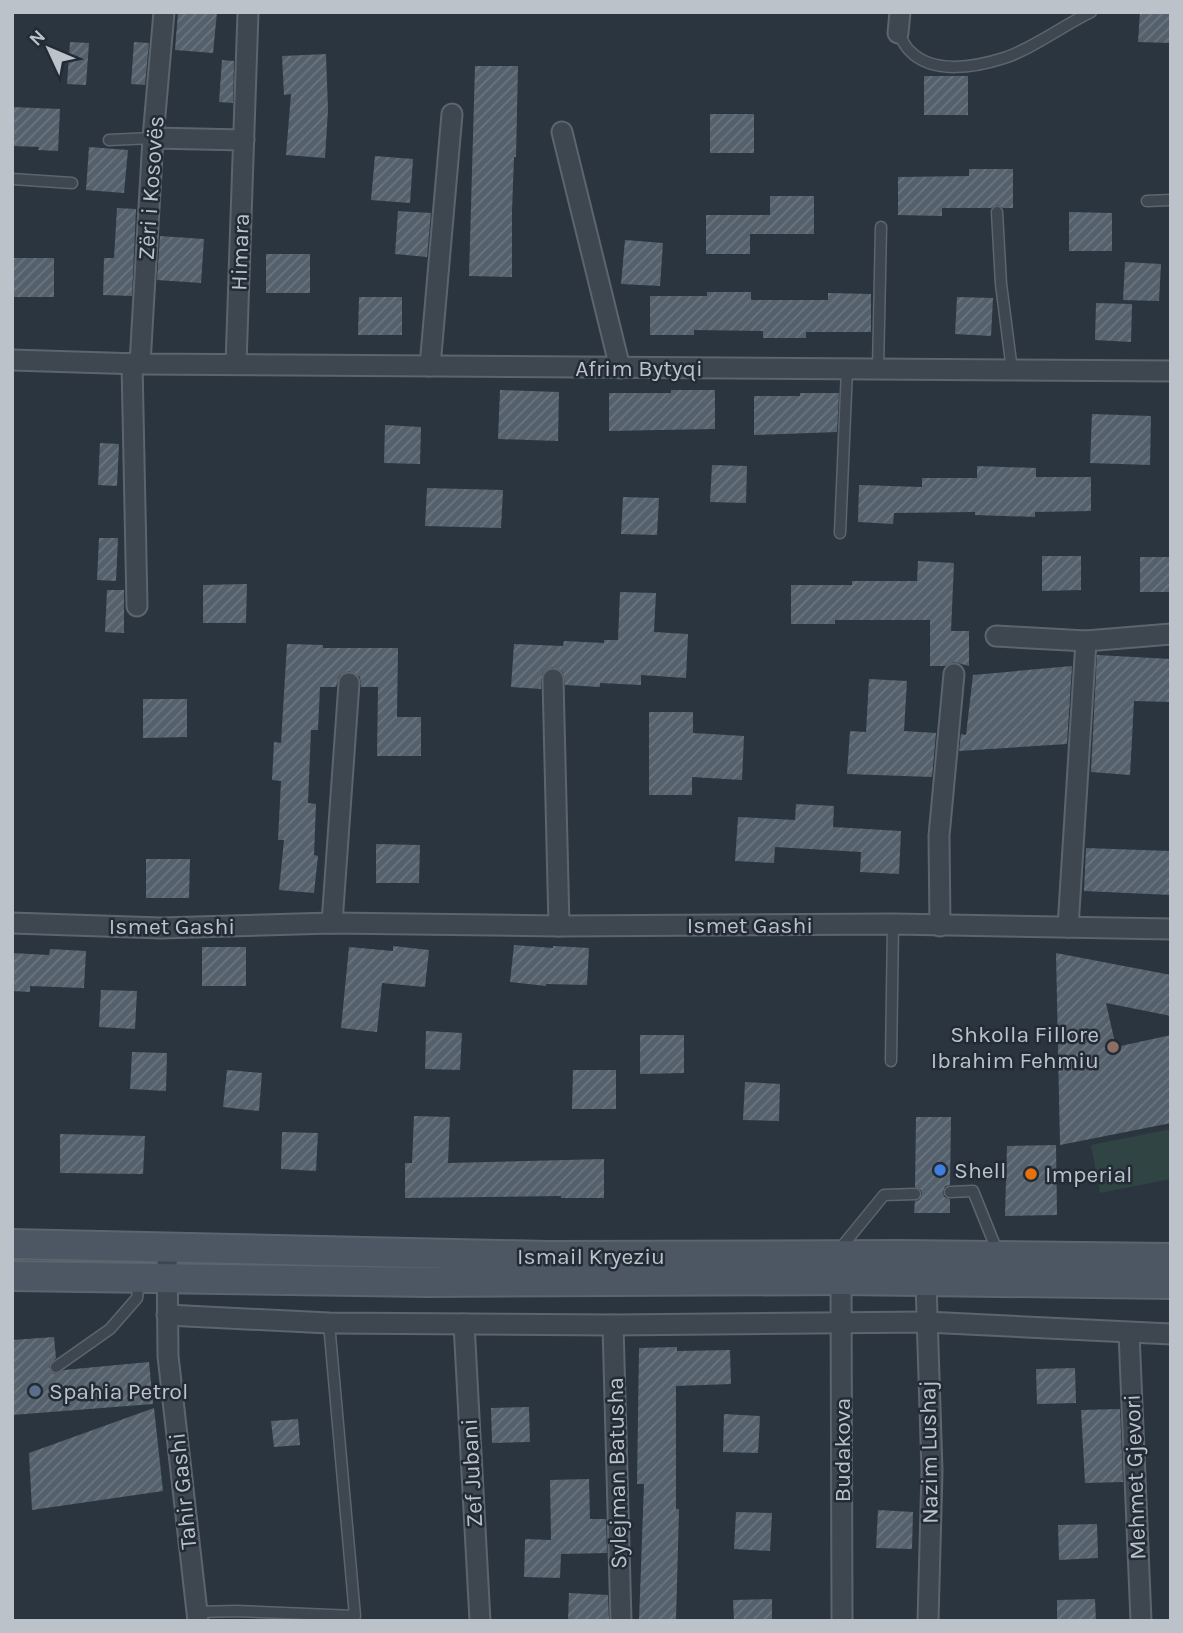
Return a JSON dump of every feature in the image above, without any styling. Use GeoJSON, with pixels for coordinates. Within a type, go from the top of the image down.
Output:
{"type":"FeatureCollection","features":[{"type":"Feature","properties":{"kind":"main road","name":"Ismail Kryeziu"},"geometry":{"type":"LineString","coordinates":[[12,1244],[547,1256],[838,1267],[926,1283],[1171,1284]]}},
{"type":"Feature","properties":{"kind":"main road","name":"Ismail Kryeziu"},"geometry":{"type":"LineString","coordinates":[[12,1276],[426,1282],[838,1267],[1000,1257],[1171,1258]]}},
{"type":"Feature","properties":{"kind":"street","name":"Zëri i Kosovës"},"geometry":{"type":"LineString","coordinates":[[136,364],[164,12]]}},
{"type":"Feature","properties":{"kind":"street","name":"Himara"},"geometry":{"type":"LineString","coordinates":[[236,364],[248,12]]}},
{"type":"Feature","properties":{"kind":"street"},"geometry":{"type":"LineString","coordinates":[[898,33],[900,12]]}},
{"type":"Feature","properties":{"kind":"street"},"geometry":{"type":"LineString","coordinates":[[430,366],[452,114]]}},
{"type":"Feature","properties":{"kind":"street"},"geometry":{"type":"LineString","coordinates":[[562,132],[620,368]]}},
{"type":"Feature","properties":{"kind":"street"},"geometry":{"type":"LineString","coordinates":[[153,138],[244,140]]}},
{"type":"Feature","properties":{"kind":"street","name":"Afrim Bytyqi"},"geometry":{"type":"LineString","coordinates":[[12,360],[136,364],[1171,370]]}},
{"type":"Feature","properties":{"kind":"street"},"geometry":{"type":"LineString","coordinates":[[136,364],[137,606]]}},
{"type":"Feature","properties":{"kind":"street"},"geometry":{"type":"LineString","coordinates":[[996,636],[1086,640],[1171,635]]}},
{"type":"Feature","properties":{"kind":"street"},"geometry":{"type":"LineString","coordinates":[[1068,927],[1086,640]]}},
{"type":"Feature","properties":{"kind":"street"},"geometry":{"type":"LineString","coordinates":[[940,926],[939,836],[954,674]]}},
{"type":"Feature","properties":{"kind":"street"},"geometry":{"type":"LineString","coordinates":[[553,678],[559,926]]}},
{"type":"Feature","properties":{"kind":"street"},"geometry":{"type":"LineString","coordinates":[[332,923],[349,683]]}},
{"type":"Feature","properties":{"kind":"street","name":"Ismet Gashi"},"geometry":{"type":"LineString","coordinates":[[12,923],[161,928],[332,923],[559,926],[893,924],[1171,929]]}},
{"type":"Feature","properties":{"kind":"street","name":"Tahir Gashi"},"geometry":{"type":"LineString","coordinates":[[167,1248],[153,1277],[167,1315],[168,1356],[197,1616]]}},
{"type":"Feature","properties":{"kind":"street","name":"Budakova"},"geometry":{"type":"LineString","coordinates":[[838,1267],[842,1324],[842,1621]]}},
{"type":"Feature","properties":{"kind":"street","name":"Nazim Lushaj"},"geometry":{"type":"LineString","coordinates":[[926,1283],[932,1471],[928,1621]]}},
{"type":"Feature","properties":{"kind":"street"},"geometry":{"type":"LineString","coordinates":[[167,1315],[328,1323],[613,1325],[926,1322],[1171,1334]]}},
{"type":"Feature","properties":{"kind":"street","name":"Zef Jubani"},"geometry":{"type":"LineString","coordinates":[[464,1324],[480,1621]]}},
{"type":"Feature","properties":{"kind":"street","name":"Sylejman Batusha"},"geometry":{"type":"LineString","coordinates":[[613,1325],[621,1621]]}},
{"type":"Feature","properties":{"kind":"street","name":"Mehmet Gjevori"},"geometry":{"type":"LineString","coordinates":[[1129,1333],[1141,1621]]}},
{"type":"Feature","properties":{"kind":"lane"},"geometry":{"type":"LineString","coordinates":[[898,33],[911,52],[927,62],[949,68],[1006,58],[1091,12]]}},
{"type":"Feature","properties":{"kind":"lane"},"geometry":{"type":"LineString","coordinates":[[109,140],[153,138]]}},
{"type":"Feature","properties":{"kind":"lane"},"geometry":{"type":"LineString","coordinates":[[12,179],[72,183]]}},
{"type":"Feature","properties":{"kind":"lane"},"geometry":{"type":"LineString","coordinates":[[1147,201],[1171,200]]}},
{"type":"Feature","properties":{"kind":"lane"},"geometry":{"type":"LineString","coordinates":[[998,212],[1001,284],[1012,370]]}},
{"type":"Feature","properties":{"kind":"lane"},"geometry":{"type":"LineString","coordinates":[[878,370],[881,227]]}},
{"type":"Feature","properties":{"kind":"lane"},"geometry":{"type":"LineString","coordinates":[[840,533],[847,369]]}},
{"type":"Feature","properties":{"kind":"lane"},"geometry":{"type":"LineString","coordinates":[[891,1060],[893,924]]}},
{"type":"Feature","properties":{"kind":"lane"},"geometry":{"type":"LineString","coordinates":[[950,1192],[972,1191],[1000,1257]]}},
{"type":"Feature","properties":{"kind":"lane"},"geometry":{"type":"LineString","coordinates":[[838,1267],[884,1195],[915,1194]]}},
{"type":"Feature","properties":{"kind":"lane"},"geometry":{"type":"LineString","coordinates":[[56,1367],[110,1329],[153,1277]]}},
{"type":"Feature","properties":{"kind":"lane"},"geometry":{"type":"LineString","coordinates":[[197,1616],[236,1611],[355,1616],[328,1323]]}},
{"type":"Feature","properties":{"kind":"green space"},"geometry":{"type":"Polygon","coordinates":[[[1171,1129],[1171,1179],[1100,1193],[1091,1145],[1171,1129]]]}},
{"type":"Feature","properties":{"kind":"building"},"geometry":{"type":"Polygon","coordinates":[[[178,12],[217,12],[213,53],[175,50],[178,12]]]}},
{"type":"Feature","properties":{"kind":"building"},"geometry":{"type":"Polygon","coordinates":[[[1140,12],[1171,12],[1171,43],[1138,42],[1140,12]]]}},
{"type":"Feature","properties":{"kind":"building"},"geometry":{"type":"Polygon","coordinates":[[[70,42],[89,43],[86,85],[67,84],[70,42]]]}},
{"type":"Feature","properties":{"kind":"building"},"geometry":{"type":"Polygon","coordinates":[[[134,42],[149,43],[145,85],[131,84],[134,42]]]}},
{"type":"Feature","properties":{"kind":"building"},"geometry":{"type":"Polygon","coordinates":[[[326,54],[328,110],[325,158],[286,155],[291,94],[284,95],[282,56],[326,54]]]}},
{"type":"Feature","properties":{"kind":"building"},"geometry":{"type":"Polygon","coordinates":[[[222,60],[234,61],[233,103],[219,102],[222,60]]]}},
{"type":"Feature","properties":{"kind":"building"},"geometry":{"type":"Polygon","coordinates":[[[475,66],[518,66],[512,277],[469,276],[475,66]]]}},
{"type":"Feature","properties":{"kind":"building"},"geometry":{"type":"Polygon","coordinates":[[[924,76],[968,76],[968,115],[924,115],[924,76]]]}},
{"type":"Feature","properties":{"kind":"building"},"geometry":{"type":"Polygon","coordinates":[[[12,107],[60,109],[58,151],[12,146],[12,107]]]}},
{"type":"Feature","properties":{"kind":"building"},"geometry":{"type":"Polygon","coordinates":[[[710,114],[754,114],[754,153],[710,153],[710,114]]]}},
{"type":"Feature","properties":{"kind":"building"},"geometry":{"type":"Polygon","coordinates":[[[89,147],[128,150],[124,193],[86,190],[89,147]]]}},
{"type":"Feature","properties":{"kind":"building"},"geometry":{"type":"Polygon","coordinates":[[[375,156],[413,159],[410,203],[371,200],[375,156]]]}},
{"type":"Feature","properties":{"kind":"building"},"geometry":{"type":"Polygon","coordinates":[[[969,169],[1013,169],[1013,208],[997,205],[991,208],[942,208],[942,216],[898,215],[898,177],[969,176],[969,169]]]}},
{"type":"Feature","properties":{"kind":"building"},"geometry":{"type":"Polygon","coordinates":[[[770,196],[814,196],[814,234],[750,234],[750,254],[706,254],[706,215],[770,215],[770,196]]]}},
{"type":"Feature","properties":{"kind":"building"},"geometry":{"type":"Polygon","coordinates":[[[117,208],[136,209],[132,296],[103,295],[104,258],[114,258],[117,208]]]}},
{"type":"Feature","properties":{"kind":"building"},"geometry":{"type":"Polygon","coordinates":[[[398,211],[431,213],[427,257],[395,254],[398,211]]]}},
{"type":"Feature","properties":{"kind":"building"},"geometry":{"type":"Polygon","coordinates":[[[1069,212],[1112,213],[1112,251],[1069,251],[1069,212]]]}},
{"type":"Feature","properties":{"kind":"building"},"geometry":{"type":"Polygon","coordinates":[[[160,236],[204,239],[201,283],[157,280],[160,236]]]}},
{"type":"Feature","properties":{"kind":"building"},"geometry":{"type":"Polygon","coordinates":[[[625,240],[663,243],[660,286],[621,284],[625,240]]]}},
{"type":"Feature","properties":{"kind":"building"},"geometry":{"type":"Polygon","coordinates":[[[266,254],[310,254],[310,293],[266,293],[266,254]]]}},
{"type":"Feature","properties":{"kind":"building"},"geometry":{"type":"Polygon","coordinates":[[[12,258],[54,258],[54,297],[12,297],[12,258]]]}},
{"type":"Feature","properties":{"kind":"building"},"geometry":{"type":"Polygon","coordinates":[[[1125,262],[1161,264],[1159,301],[1123,300],[1125,262]]]}},
{"type":"Feature","properties":{"kind":"building"},"geometry":{"type":"Polygon","coordinates":[[[707,292],[751,292],[751,300],[828,300],[828,293],[871,294],[871,332],[806,332],[806,338],[763,338],[763,331],[694,330],[694,335],[650,335],[650,296],[707,296],[707,292]]]}},
{"type":"Feature","properties":{"kind":"building"},"geometry":{"type":"Polygon","coordinates":[[[359,297],[402,297],[402,335],[358,335],[359,297]]]}},
{"type":"Feature","properties":{"kind":"building"},"geometry":{"type":"Polygon","coordinates":[[[957,297],[993,298],[991,336],[955,334],[957,297]]]}},
{"type":"Feature","properties":{"kind":"building"},"geometry":{"type":"Polygon","coordinates":[[[1096,303],[1132,304],[1131,342],[1095,340],[1096,303]]]}},
{"type":"Feature","properties":{"kind":"building"},"geometry":{"type":"Polygon","coordinates":[[[500,390],[559,392],[558,441],[498,439],[500,390]]]}},
{"type":"Feature","properties":{"kind":"building"},"geometry":{"type":"Polygon","coordinates":[[[671,390],[715,390],[715,429],[609,431],[609,393],[671,393],[671,390]]]}},
{"type":"Feature","properties":{"kind":"building"},"geometry":{"type":"Polygon","coordinates":[[[800,393],[839,393],[837,432],[754,435],[754,396],[800,396],[800,393]]]}},
{"type":"Feature","properties":{"kind":"building"},"geometry":{"type":"Polygon","coordinates":[[[1092,414],[1151,416],[1150,465],[1090,463],[1092,414]]]}},
{"type":"Feature","properties":{"kind":"building"},"geometry":{"type":"Polygon","coordinates":[[[385,425],[421,427],[420,464],[384,463],[385,425]]]}},
{"type":"Feature","properties":{"kind":"building"},"geometry":{"type":"Polygon","coordinates":[[[100,443],[119,444],[117,486],[98,485],[100,443]]]}},
{"type":"Feature","properties":{"kind":"building"},"geometry":{"type":"Polygon","coordinates":[[[712,465],[747,466],[746,503],[710,502],[712,465]]]}},
{"type":"Feature","properties":{"kind":"building"},"geometry":{"type":"Polygon","coordinates":[[[977,466],[1036,468],[1036,477],[1091,477],[1091,511],[1035,512],[1035,517],[975,515],[975,512],[894,513],[893,524],[858,522],[859,485],[922,487],[922,478],[977,478],[977,466]]]}},
{"type":"Feature","properties":{"kind":"building"},"geometry":{"type":"Polygon","coordinates":[[[427,488],[503,490],[501,528],[425,526],[427,488]]]}},
{"type":"Feature","properties":{"kind":"building"},"geometry":{"type":"Polygon","coordinates":[[[623,497],[659,498],[657,535],[621,534],[623,497]]]}},
{"type":"Feature","properties":{"kind":"building"},"geometry":{"type":"Polygon","coordinates":[[[99,538],[118,538],[116,581],[97,580],[99,538]]]}},
{"type":"Feature","properties":{"kind":"building"},"geometry":{"type":"Polygon","coordinates":[[[1042,556],[1081,556],[1081,590],[1042,591],[1042,556]]]}},
{"type":"Feature","properties":{"kind":"building"},"geometry":{"type":"Polygon","coordinates":[[[1140,557],[1171,557],[1171,592],[1140,592],[1140,557]]]}},
{"type":"Feature","properties":{"kind":"building"},"geometry":{"type":"Polygon","coordinates":[[[918,561],[954,563],[951,631],[969,631],[969,666],[954,662],[945,666],[930,666],[930,620],[835,620],[835,624],[791,624],[791,585],[917,581],[918,561]]]}},
{"type":"Feature","properties":{"kind":"building"},"geometry":{"type":"Polygon","coordinates":[[[247,584],[246,623],[203,623],[203,585],[247,584]]]}},
{"type":"Feature","properties":{"kind":"building"},"geometry":{"type":"Polygon","coordinates":[[[107,590],[124,590],[124,633],[105,632],[107,590]]]}},
{"type":"Feature","properties":{"kind":"building"},"geometry":{"type":"Polygon","coordinates":[[[620,592],[656,593],[654,632],[688,634],[686,678],[641,675],[641,685],[565,685],[563,672],[552,667],[542,674],[541,689],[511,687],[514,644],[563,646],[564,641],[604,643],[604,640],[618,640],[620,592]]]}},
{"type":"Feature","properties":{"kind":"building"},"geometry":{"type":"Polygon","coordinates":[[[287,644],[323,645],[323,648],[398,648],[397,717],[421,717],[421,756],[377,756],[378,687],[361,687],[360,677],[349,671],[339,676],[336,687],[320,687],[318,730],[311,730],[308,803],[316,804],[314,855],[318,856],[314,893],[279,890],[284,840],[278,840],[281,781],[272,780],[274,742],[281,743],[287,644]]]}},
{"type":"Feature","properties":{"kind":"building"},"geometry":{"type":"Polygon","coordinates":[[[1097,655],[1171,659],[1171,702],[1134,701],[1130,775],[1091,772],[1097,655]]]}},
{"type":"Feature","properties":{"kind":"building"},"geometry":{"type":"Polygon","coordinates":[[[1072,666],[1067,744],[959,751],[961,734],[966,735],[973,675],[1072,666]]]}},
{"type":"Feature","properties":{"kind":"building"},"geometry":{"type":"Polygon","coordinates":[[[869,679],[907,681],[904,731],[936,733],[932,777],[847,774],[850,731],[866,732],[869,679]]]}},
{"type":"Feature","properties":{"kind":"building"},"geometry":{"type":"Polygon","coordinates":[[[143,699],[187,699],[187,737],[143,738],[143,699]]]}},
{"type":"Feature","properties":{"kind":"building"},"geometry":{"type":"Polygon","coordinates":[[[649,712],[693,712],[693,733],[744,736],[742,780],[692,777],[692,795],[649,795],[649,712]]]}},
{"type":"Feature","properties":{"kind":"building"},"geometry":{"type":"Polygon","coordinates":[[[796,804],[834,806],[833,827],[901,831],[899,874],[860,872],[861,852],[775,847],[774,863],[735,861],[738,817],[795,820],[796,804]]]}},
{"type":"Feature","properties":{"kind":"building"},"geometry":{"type":"Polygon","coordinates":[[[376,844],[420,845],[419,883],[376,883],[376,844]]]}},
{"type":"Feature","properties":{"kind":"building"},"geometry":{"type":"Polygon","coordinates":[[[1086,848],[1171,851],[1171,895],[1084,891],[1086,848]]]}},
{"type":"Feature","properties":{"kind":"building"},"geometry":{"type":"Polygon","coordinates":[[[146,859],[190,859],[189,898],[146,898],[146,859]]]}},
{"type":"Feature","properties":{"kind":"building"},"geometry":{"type":"Polygon","coordinates":[[[514,945],[589,948],[587,985],[546,986],[510,982],[514,945]]]}},
{"type":"Feature","properties":{"kind":"building"},"geometry":{"type":"Polygon","coordinates":[[[393,946],[429,950],[425,987],[382,983],[377,1032],[341,1028],[349,947],[393,951],[393,946]]]}},
{"type":"Feature","properties":{"kind":"building"},"geometry":{"type":"Polygon","coordinates":[[[202,947],[246,947],[246,986],[202,986],[202,947]]]}},
{"type":"Feature","properties":{"kind":"building"},"geometry":{"type":"Polygon","coordinates":[[[50,949],[86,951],[84,988],[30,986],[30,992],[12,991],[12,953],[49,955],[50,949]]]}},
{"type":"Feature","properties":{"kind":"building"},"geometry":{"type":"Polygon","coordinates":[[[1056,953],[1171,975],[1171,1016],[1106,1003],[1116,1047],[1171,1035],[1171,1123],[1060,1145],[1056,953]]]}},
{"type":"Feature","properties":{"kind":"building"},"geometry":{"type":"Polygon","coordinates":[[[101,990],[137,991],[135,1029],[99,1027],[101,990]]]}},
{"type":"Feature","properties":{"kind":"building"},"geometry":{"type":"Polygon","coordinates":[[[426,1031],[462,1033],[460,1070],[425,1069],[426,1031]]]}},
{"type":"Feature","properties":{"kind":"building"},"geometry":{"type":"Polygon","coordinates":[[[640,1035],[684,1035],[684,1073],[640,1074],[640,1035]]]}},
{"type":"Feature","properties":{"kind":"building"},"geometry":{"type":"Polygon","coordinates":[[[132,1052],[167,1053],[166,1091],[130,1089],[132,1052]]]}},
{"type":"Feature","properties":{"kind":"building"},"geometry":{"type":"Polygon","coordinates":[[[227,1070],[262,1073],[259,1111],[223,1107],[227,1070]]]}},
{"type":"Feature","properties":{"kind":"building"},"geometry":{"type":"Polygon","coordinates":[[[573,1070],[616,1070],[616,1109],[572,1109],[573,1070]]]}},
{"type":"Feature","properties":{"kind":"building"},"geometry":{"type":"Polygon","coordinates":[[[745,1082],[780,1084],[779,1121],[743,1120],[745,1082]]]}},
{"type":"Feature","properties":{"kind":"building"},"geometry":{"type":"Polygon","coordinates":[[[414,1116],[450,1117],[448,1163],[604,1159],[604,1198],[405,1198],[405,1163],[412,1163],[414,1116]]]}},
{"type":"Feature","properties":{"kind":"building"},"geometry":{"type":"Polygon","coordinates":[[[916,1117],[951,1117],[950,1185],[945,1186],[943,1192],[944,1197],[950,1199],[950,1213],[914,1213],[915,1201],[919,1200],[922,1194],[921,1190],[915,1187],[916,1117]]]}},
{"type":"Feature","properties":{"kind":"building"},"geometry":{"type":"Polygon","coordinates":[[[282,1132],[318,1133],[316,1171],[281,1169],[282,1132]]]}},
{"type":"Feature","properties":{"kind":"building"},"geometry":{"type":"Polygon","coordinates":[[[60,1134],[145,1136],[143,1174],[60,1173],[60,1134]]]}},
{"type":"Feature","properties":{"kind":"building","name":"Imperial"},"geometry":{"type":"Polygon","coordinates":[[[1056,1145],[1057,1215],[1005,1216],[1007,1146],[1056,1145]]]}},
{"type":"Feature","properties":{"kind":"building"},"geometry":{"type":"Polygon","coordinates":[[[54,1337],[56,1358],[49,1367],[54,1374],[64,1370],[149,1362],[153,1404],[12,1415],[12,1340],[54,1337]]]}},
{"type":"Feature","properties":{"kind":"building"},"geometry":{"type":"Polygon","coordinates":[[[677,1347],[677,1351],[730,1350],[731,1384],[676,1386],[676,1509],[679,1509],[676,1621],[639,1621],[644,1484],[637,1484],[639,1348],[677,1347]]]}},
{"type":"Feature","properties":{"kind":"building"},"geometry":{"type":"Polygon","coordinates":[[[1075,1368],[1076,1403],[1037,1404],[1036,1369],[1075,1368]]]}},
{"type":"Feature","properties":{"kind":"building"},"geometry":{"type":"Polygon","coordinates":[[[529,1407],[530,1442],[492,1443],[491,1408],[529,1407]]]}},
{"type":"Feature","properties":{"kind":"building"},"geometry":{"type":"Polygon","coordinates":[[[154,1408],[163,1491],[32,1510],[29,1453],[154,1408]]]}},
{"type":"Feature","properties":{"kind":"building"},"geometry":{"type":"Polygon","coordinates":[[[1120,1409],[1123,1482],[1085,1483],[1081,1410],[1120,1409]]]}},
{"type":"Feature","properties":{"kind":"building"},"geometry":{"type":"Polygon","coordinates":[[[724,1414],[760,1416],[758,1453],[723,1452],[724,1414]]]}},
{"type":"Feature","properties":{"kind":"building"},"geometry":{"type":"Polygon","coordinates":[[[298,1419],[300,1445],[274,1447],[271,1421],[298,1419]]]}},
{"type":"Feature","properties":{"kind":"building"},"geometry":{"type":"Polygon","coordinates":[[[589,1479],[590,1519],[606,1519],[607,1553],[561,1554],[560,1578],[524,1577],[525,1539],[551,1540],[550,1480],[589,1479]]]}},
{"type":"Feature","properties":{"kind":"building"},"geometry":{"type":"Polygon","coordinates":[[[878,1510],[913,1512],[912,1549],[876,1548],[878,1510]]]}},
{"type":"Feature","properties":{"kind":"building"},"geometry":{"type":"Polygon","coordinates":[[[736,1512],[772,1513],[770,1551],[734,1549],[736,1512]]]}},
{"type":"Feature","properties":{"kind":"building"},"geometry":{"type":"Polygon","coordinates":[[[1097,1524],[1098,1558],[1059,1560],[1058,1525],[1097,1524]]]}},
{"type":"Feature","properties":{"kind":"building"},"geometry":{"type":"Polygon","coordinates":[[[569,1593],[608,1595],[609,1621],[568,1621],[569,1593]]]}},
{"type":"Feature","properties":{"kind":"building"},"geometry":{"type":"Polygon","coordinates":[[[772,1599],[772,1621],[734,1621],[733,1600],[772,1599]]]}},
{"type":"Feature","properties":{"kind":"building"},"geometry":{"type":"Polygon","coordinates":[[[1095,1599],[1096,1621],[1057,1621],[1057,1600],[1095,1599]]]}},
{"type":"Feature","properties":{"kind":"place","name":"Shkolla Fillore Ibrahim Fehmiu"},"geometry":{"type":"Point","coordinates":[1113,1047]}},
{"type":"Feature","properties":{"kind":"place","name":"Shell"},"geometry":{"type":"Point","coordinates":[940,1170]}},
{"type":"Feature","properties":{"kind":"place","name":"Imperial"},"geometry":{"type":"Point","coordinates":[1031,1174]}},
{"type":"Feature","properties":{"kind":"place","name":"Spahia Petrol"},"geometry":{"type":"Point","coordinates":[35,1391]}}]}
